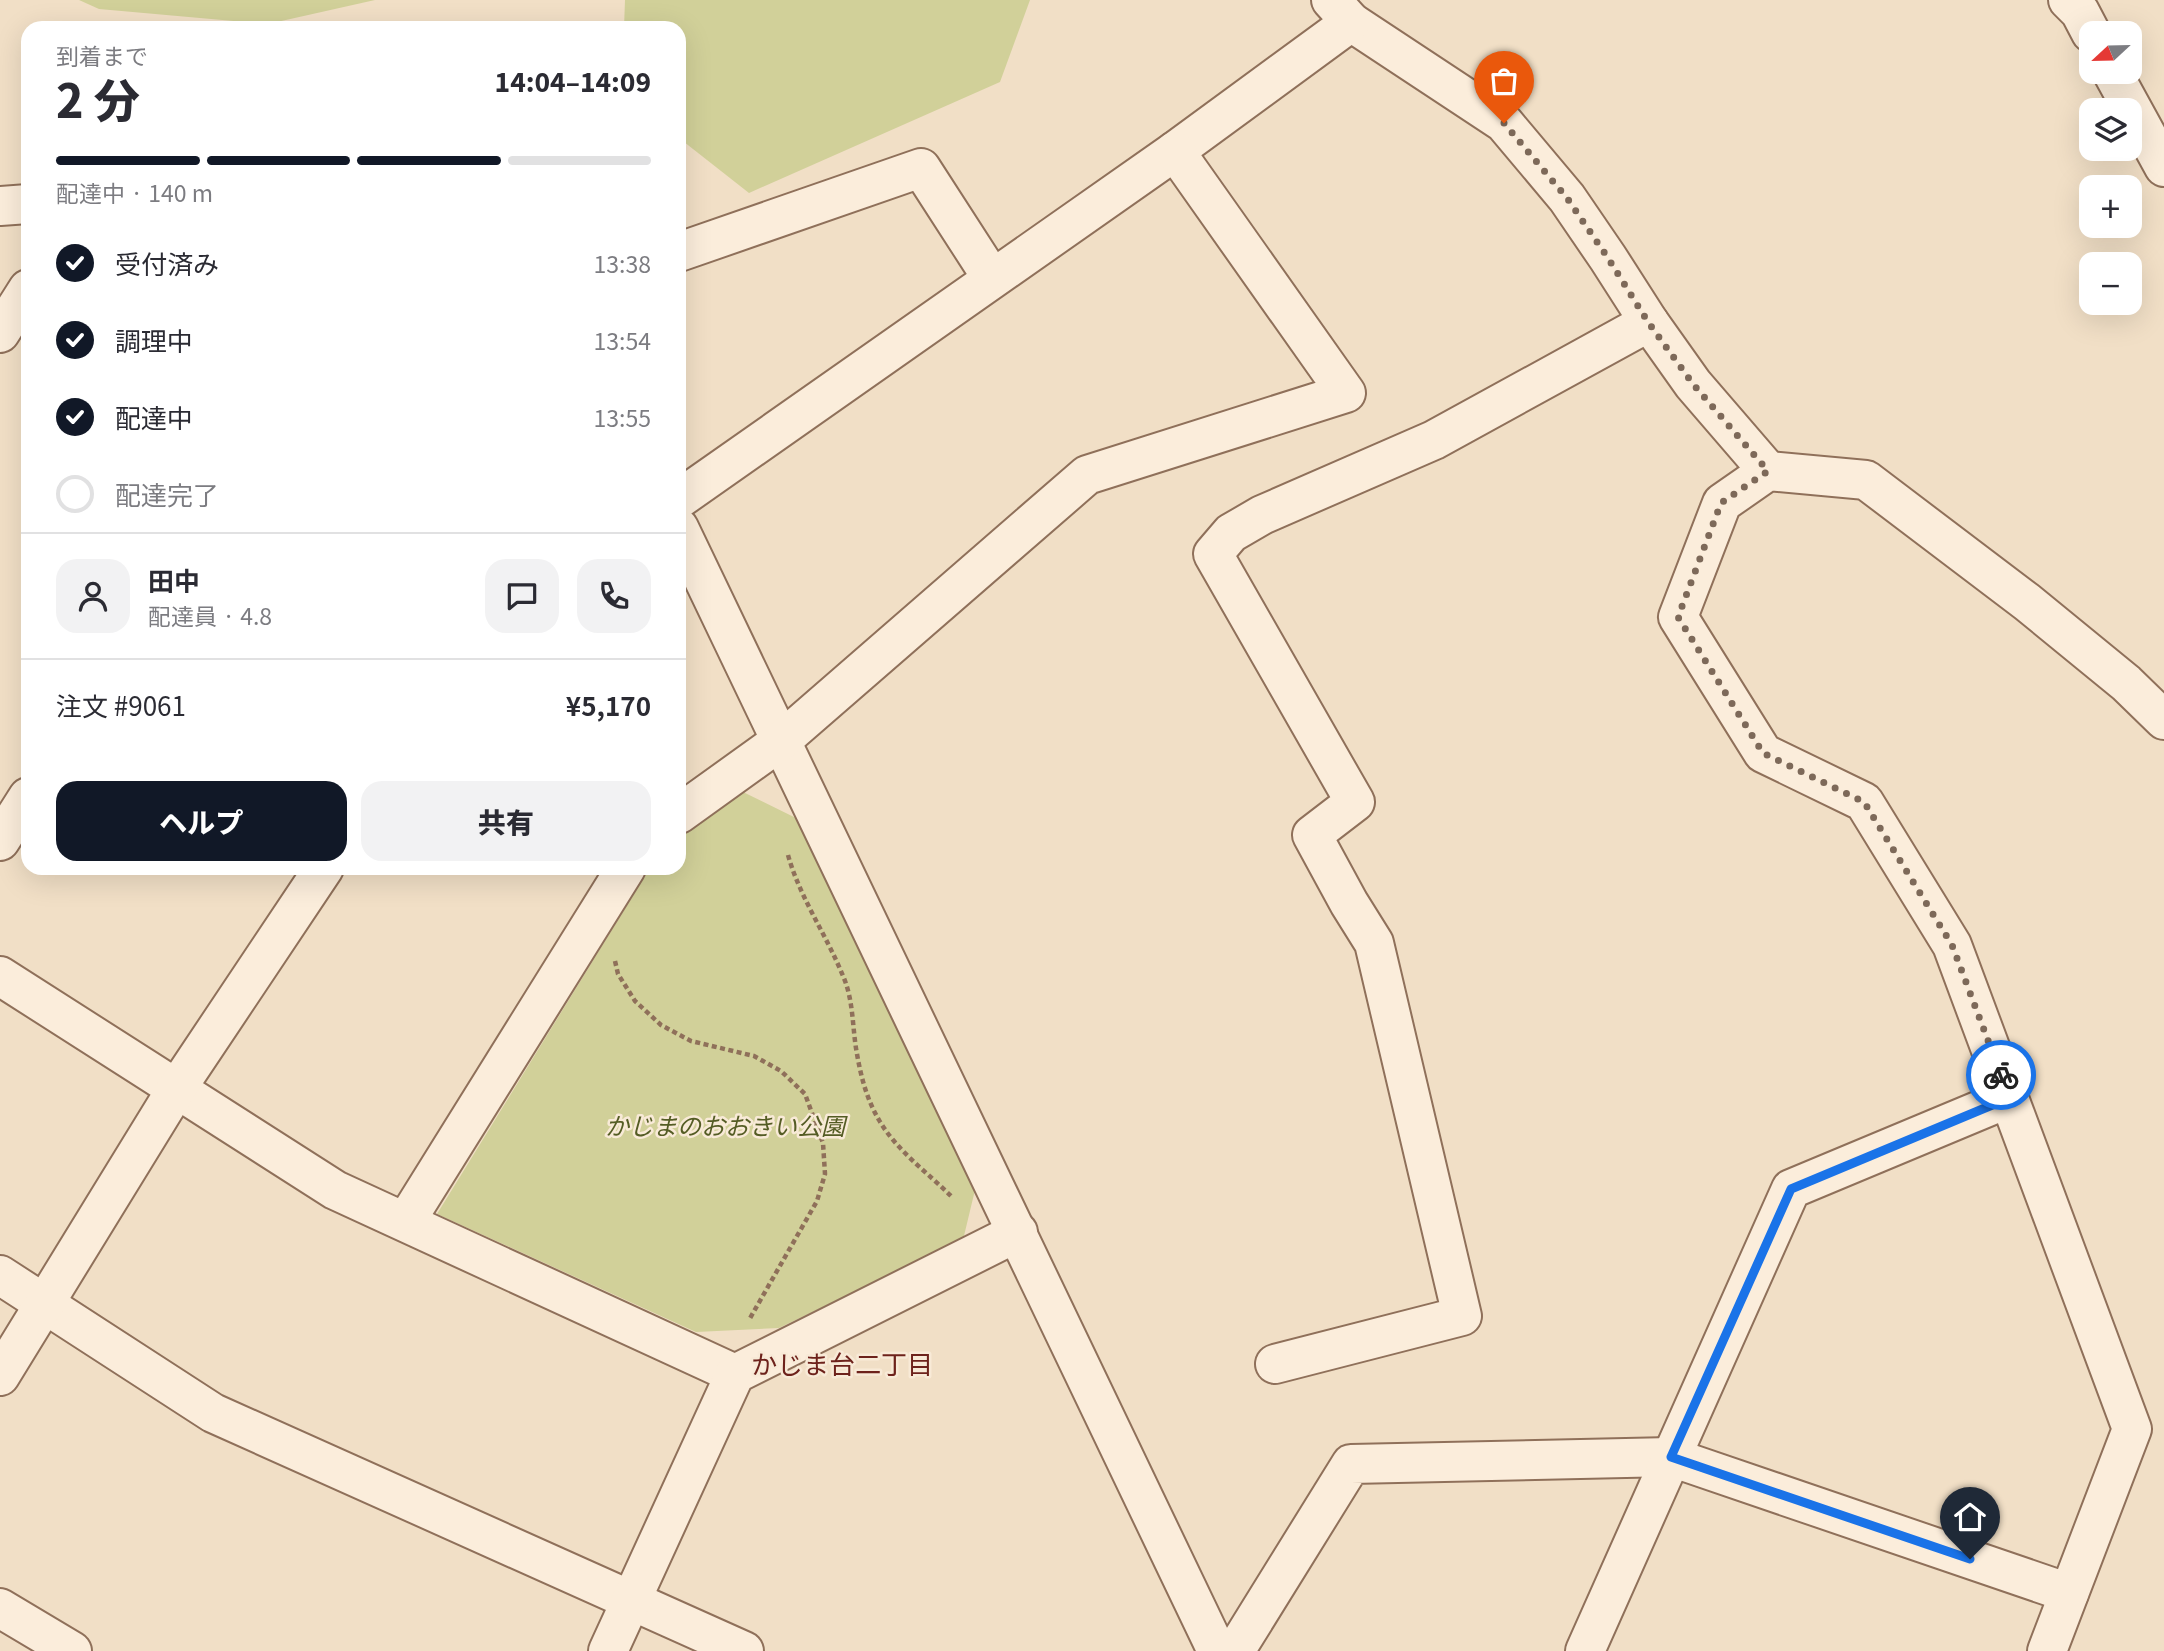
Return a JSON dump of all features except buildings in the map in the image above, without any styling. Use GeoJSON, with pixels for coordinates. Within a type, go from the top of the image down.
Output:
{"type":"FeatureCollection","features":[{"type":"Feature","properties":{"kind":"street"},"geometry":{"type":"LineString","coordinates":[[2068,0],[2085,21]]}},
{"type":"Feature","properties":{"kind":"street"},"geometry":{"type":"LineString","coordinates":[[686,494],[1175,151],[1341,11],[1504,123],[1567,198],[1648,322],[1693,384],[1768,471]]}},
{"type":"Feature","properties":{"kind":"street"},"geometry":{"type":"LineString","coordinates":[[2119,84],[2164,167]]}},
{"type":"Feature","properties":{"kind":"street"},"geometry":{"type":"LineString","coordinates":[[686,809],[782,740],[1087,475],[1346,394],[1175,151]]}},
{"type":"Feature","properties":{"kind":"street"},"geometry":{"type":"LineString","coordinates":[[686,250],[921,168],[992,278]]}},
{"type":"Feature","properties":{"kind":"street"},"geometry":{"type":"LineString","coordinates":[[0,206],[21,204]]}},
{"type":"Feature","properties":{"kind":"street"},"geometry":{"type":"LineString","coordinates":[[0,333],[21,300]]}},
{"type":"Feature","properties":{"kind":"street"},"geometry":{"type":"LineString","coordinates":[[1275,1364],[1462,1315],[1374,943],[1312,835],[1355,802],[1213,554],[1231,533],[1262,515],[1434,440],[1648,322]]}},
{"type":"Feature","properties":{"kind":"street"},"geometry":{"type":"LineString","coordinates":[[2047,1651],[2132,1429],[1952,945],[1864,802],[1763,753],[1678,617],[1721,503],[1768,471],[1866,480],[2027,602],[2126,683],[2164,720]]}},
{"type":"Feature","properties":{"kind":"street"},"geometry":{"type":"LineString","coordinates":[[686,542],[1217,1651]]}},
{"type":"Feature","properties":{"kind":"street"},"geometry":{"type":"LineString","coordinates":[[0,841],[21,808]]}},
{"type":"Feature","properties":{"kind":"street"},"geometry":{"type":"LineString","coordinates":[[0,1376],[177,1088],[319,875]]}},
{"type":"Feature","properties":{"kind":"street"},"geometry":{"type":"LineString","coordinates":[[406,1221],[621,875]]}},
{"type":"Feature","properties":{"kind":"street"},"geometry":{"type":"LineString","coordinates":[[0,975],[335,1189],[735,1374]]}},
{"type":"Feature","properties":{"kind":"street"},"geometry":{"type":"LineString","coordinates":[[1594,1648],[1671,1457],[1791,1189],[2009,1098]]}},
{"type":"Feature","properties":{"kind":"street"},"geometry":{"type":"LineString","coordinates":[[608,1651],[735,1374],[1018,1232]]}},
{"type":"Feature","properties":{"kind":"street"},"geometry":{"type":"LineString","coordinates":[[0,1275],[213,1413],[744,1651]]}},
{"type":"Feature","properties":{"kind":"street"},"geometry":{"type":"LineString","coordinates":[[1235,1651],[1351,1464],[1671,1457],[2069,1593]]}},
{"type":"Feature","properties":{"kind":"street"},"geometry":{"type":"LineString","coordinates":[[0,1608],[72,1651]]}},
{"type":"Feature","properties":{"kind":"path"},"geometry":{"type":"LineString","coordinates":[[785,844],[795,881],[844,977],[854,1015],[855,1043],[862,1080],[879,1120],[898,1144],[955,1200]]}},
{"type":"Feature","properties":{"kind":"path"},"geometry":{"type":"LineString","coordinates":[[602,905],[618,974],[635,1001],[661,1025],[691,1041],[754,1056],[781,1071],[805,1094],[823,1143],[825,1174],[817,1201],[743,1330],[735,1374]]}},
{"type":"Feature","properties":{"kind":"green space"},"geometry":{"type":"Polygon","coordinates":[[[79,0],[375,0],[281,21],[234,21],[99,9],[79,0]]]}},
{"type":"Feature","properties":{"kind":"green space"},"geometry":{"type":"Polygon","coordinates":[[[625,0],[1030,0],[1000,82],[749,193],[686,144],[686,21],[624,21],[625,0]]]}},
{"type":"Feature","properties":{"kind":"green space","name":"かじまのおおきい公園"},"geometry":{"type":"Polygon","coordinates":[[[741,791],[800,820],[975,1190],[963,1240],[779,1328],[696,1332],[437,1214],[646,875],[686,875],[686,832],[741,791]]]}},
{"type":"Feature","properties":{"kind":"way so far"},"geometry":{"type":"LineString","coordinates":[[1504,123],[1567,198],[1648,322],[1693,384],[1768,471],[1721,503],[1678,617],[1763,753],[1864,802],[1952,945],[2001,1075]]}},
{"type":"Feature","properties":{"kind":"district","name":"かじま台二丁目"},"geometry":{"type":"Point","coordinates":[842,1365]}},
{"type":"Feature","properties":{"kind":"route"},"geometry":{"type":"LineString","coordinates":[[1970,1559],[1671,1457],[1791,1189],[2009,1098],[2001,1075]]}}]}
